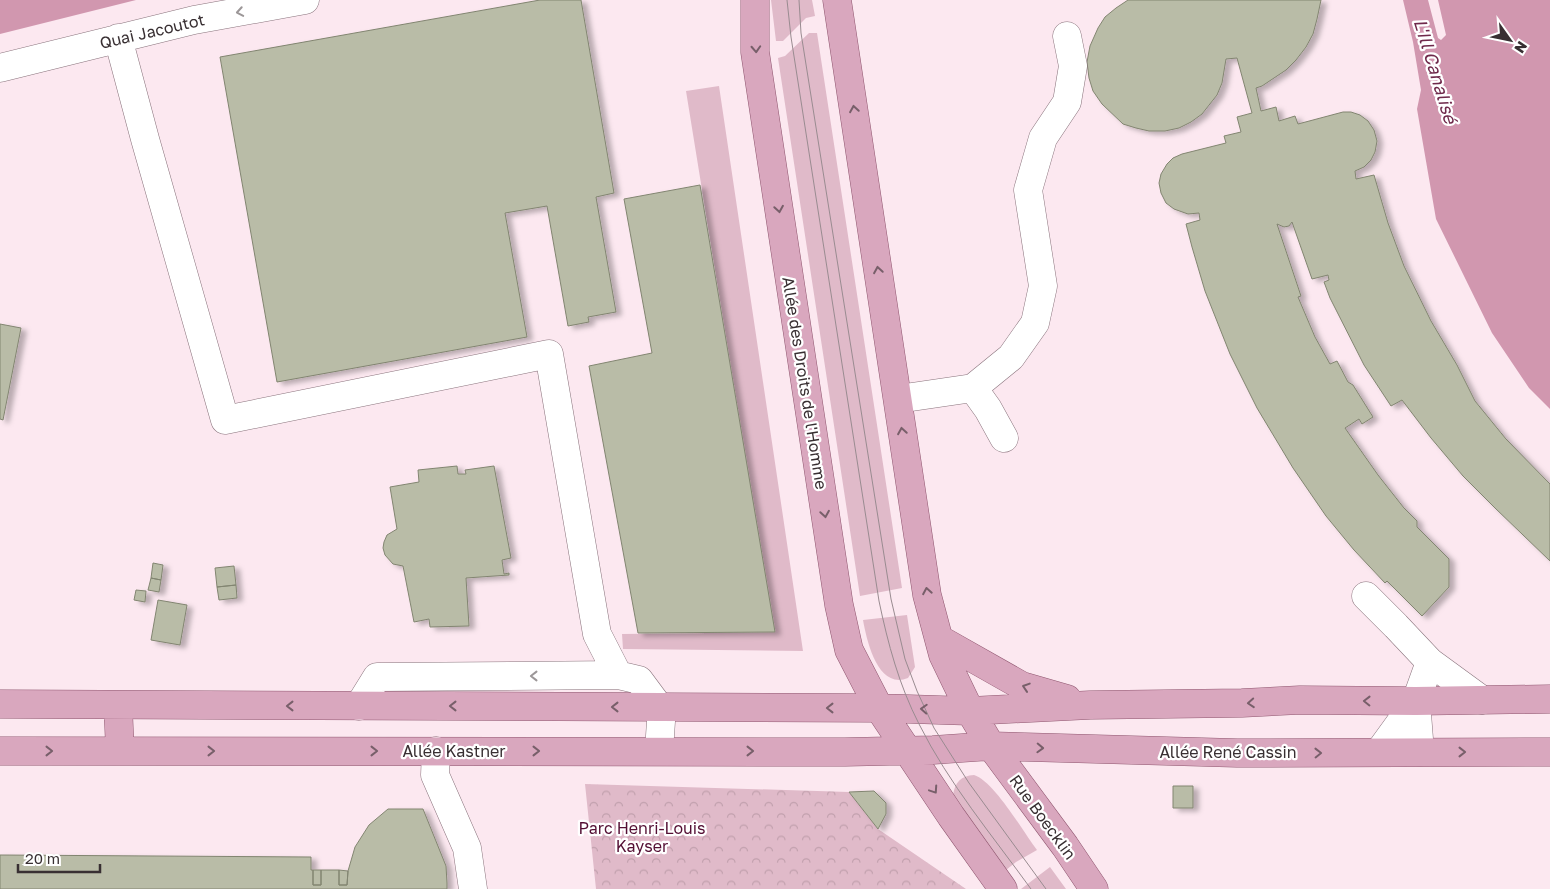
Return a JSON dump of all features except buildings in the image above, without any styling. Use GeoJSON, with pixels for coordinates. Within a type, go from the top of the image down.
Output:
{"type":"FeatureCollection","features":[{"type":"Feature","properties":{"kind":"main road","name":"Allée des Droits de l'Homme"},"geometry":{"type":"LineString","coordinates":[[755,0],[755,52],[839,604],[849,650],[879,708],[907,750]]}},
{"type":"Feature","properties":{"kind":"main road"},"geometry":{"type":"LineString","coordinates":[[837,0],[928,595],[943,655],[970,711],[991,746]]}},
{"type":"Feature","properties":{"kind":"main road"},"geometry":{"type":"LineString","coordinates":[[939,639],[1022,686],[1090,705]]}},
{"type":"Feature","properties":{"kind":"main road"},"geometry":{"type":"LineString","coordinates":[[0,704],[879,708],[970,711],[1090,705],[1242,703],[1300,700],[1550,699]]}},
{"type":"Feature","properties":{"kind":"main road"},"geometry":{"type":"LineString","coordinates":[[118,705],[120,751]]}},
{"type":"Feature","properties":{"kind":"main road","name":"Allée René Cassin"},"geometry":{"type":"LineString","coordinates":[[907,750],[991,746],[1237,753],[1550,752]]}},
{"type":"Feature","properties":{"kind":"main road","name":"Rue Boecklin"},"geometry":{"type":"LineString","coordinates":[[991,746],[1065,846],[1094,889]]}},
{"type":"Feature","properties":{"kind":"main road"},"geometry":{"type":"LineString","coordinates":[[907,750],[1003,889]]}},
{"type":"Feature","properties":{"kind":"main road","name":"Allée Kastner"},"geometry":{"type":"LineString","coordinates":[[0,751],[852,752],[907,750]]}},
{"type":"Feature","properties":{"kind":"street","name":"Quai Jacoutot"},"geometry":{"type":"LineString","coordinates":[[0,68],[194,20],[305,0]]}},
{"type":"Feature","properties":{"kind":"street"},"geometry":{"type":"LineString","coordinates":[[898,399],[973,388],[1011,357],[1035,323],[1043,286],[1028,190],[1043,138],[1067,102],[1074,66],[1067,36]]}},
{"type":"Feature","properties":{"kind":"street"},"geometry":{"type":"LineString","coordinates":[[118,38],[225,420],[549,354],[597,634],[618,675]]}},
{"type":"Feature","properties":{"kind":"street"},"geometry":{"type":"LineString","coordinates":[[973,388],[988,409],[1004,438]]}},
{"type":"Feature","properties":{"kind":"street"},"geometry":{"type":"LineString","coordinates":[[1366,596],[1430,662],[1482,700]]}},
{"type":"Feature","properties":{"kind":"street"},"geometry":{"type":"LineString","coordinates":[[574,675],[597,634]]}},
{"type":"Feature","properties":{"kind":"street"},"geometry":{"type":"LineString","coordinates":[[1379,752],[1416,701],[1430,662]]}},
{"type":"Feature","properties":{"kind":"street"},"geometry":{"type":"LineString","coordinates":[[359,706],[377,677],[618,675],[639,680],[659,707],[661,721],[659,751]]}},
{"type":"Feature","properties":{"kind":"street"},"geometry":{"type":"LineString","coordinates":[[1416,701],[1420,752]]}},
{"type":"Feature","properties":{"kind":"street"},"geometry":{"type":"LineString","coordinates":[[436,751],[435,775],[468,848],[473,889]]}},
{"type":"Feature","properties":{"kind":"green space"},"geometry":{"type":"Polygon","coordinates":[[[771,0],[812,0],[815,16],[806,18],[783,41],[776,41],[771,0]]]}},
{"type":"Feature","properties":{"kind":"green space"},"geometry":{"type":"Polygon","coordinates":[[[809,33],[817,33],[902,588],[860,596],[778,58],[785,56],[809,33]]]}},
{"type":"Feature","properties":{"kind":"green space"},"geometry":{"type":"Polygon","coordinates":[[[719,86],[803,651],[623,649],[622,634],[775,632],[686,91],[719,86]]]}},
{"type":"Feature","properties":{"kind":"green space"},"geometry":{"type":"Polygon","coordinates":[[[907,615],[915,667],[908,678],[898,680],[889,677],[876,662],[871,651],[863,620],[907,615]]]}},
{"type":"Feature","properties":{"kind":"green space"},"geometry":{"type":"Polygon","coordinates":[[[974,775],[982,779],[999,797],[1037,850],[1016,862],[1001,874],[953,795],[959,780],[974,775]]]}},
{"type":"Feature","properties":{"kind":"green space","name":"Parc Henri-Louis Kayser"},"geometry":{"type":"Polygon","coordinates":[[[585,784],[849,792],[878,829],[966,889],[596,889],[585,784]]]}},
{"type":"Feature","properties":{"kind":"green space"},"geometry":{"type":"Polygon","coordinates":[[[1050,867],[1066,889],[1021,889],[1050,867]]]}},
{"type":"Feature","properties":{"kind":"water"},"geometry":{"type":"Polygon","coordinates":[[[0,0],[136,0],[0,34],[0,0]]]}},
{"type":"Feature","properties":{"kind":"water","name":"L'Ill Canalisé"},"geometry":{"type":"Polygon","coordinates":[[[1403,0],[1428,0],[1438,38],[1441,40],[1446,35],[1438,0],[1550,0],[1550,409],[1529,388],[1492,333],[1436,219],[1417,109],[1421,90],[1413,42],[1403,0]]]}},
{"type":"Feature","properties":{"kind":"tram line"},"geometry":{"type":"LineString","coordinates":[[787,0],[791,37],[879,601],[890,649],[912,709],[931,746],[957,788],[1031,889]]}},
{"type":"Feature","properties":{"kind":"tram line"},"geometry":{"type":"LineString","coordinates":[[799,0],[801,33],[891,599],[905,659],[934,728],[969,783],[1046,889]]}}]}
